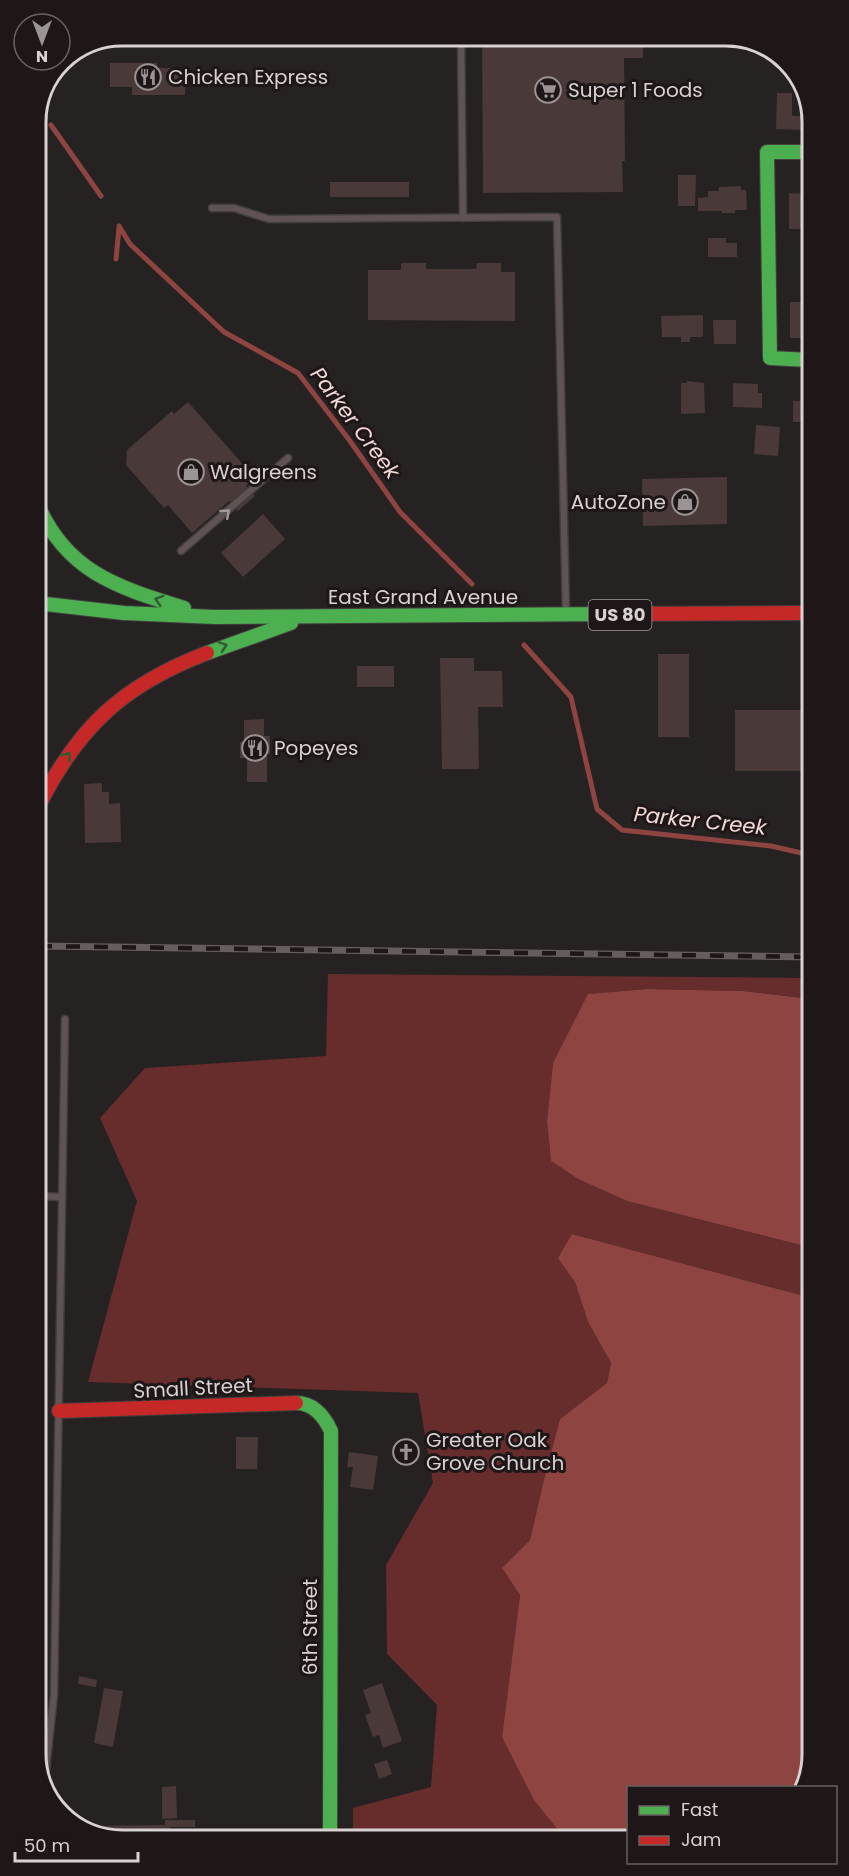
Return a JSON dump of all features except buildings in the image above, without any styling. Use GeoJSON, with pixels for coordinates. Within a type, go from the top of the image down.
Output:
{"type":"FeatureCollection","features":[{"type":"Feature","properties":{"kind":"main road"},"geometry":{"type":"LineString","coordinates":[[802,152],[767,152],[770,358],[802,360]]}},
{"type":"Feature","properties":{"kind":"main road"},"geometry":{"type":"LineString","coordinates":[[47,525],[77,561],[91,572],[132,592],[215,617]]}},
{"type":"Feature","properties":{"kind":"main road","name":"East Grand Avenue"},"geometry":{"type":"LineString","coordinates":[[47,604],[124,613],[215,617],[802,613]]}},
{"type":"Feature","properties":{"kind":"main road"},"geometry":{"type":"LineString","coordinates":[[47,791],[67,754],[94,722],[128,693],[182,661],[308,617]]}},
{"type":"Feature","properties":{"kind":"main road","name":"Small Street"},"geometry":{"type":"LineString","coordinates":[[59,1411],[116,1411],[302,1403],[313,1407],[325,1417]]}},
{"type":"Feature","properties":{"kind":"main road","name":"6th Street"},"geometry":{"type":"LineString","coordinates":[[325,1417],[331,1431],[330,1829]]}},
{"type":"Feature","properties":{"kind":"lane"},"geometry":{"type":"LineString","coordinates":[[461,47],[463,218]]}},
{"type":"Feature","properties":{"kind":"lane"},"geometry":{"type":"LineString","coordinates":[[212,208],[234,208],[269,219],[557,217],[566,615]]}},
{"type":"Feature","properties":{"kind":"lane"},"geometry":{"type":"LineString","coordinates":[[182,551],[288,458]]}},
{"type":"Feature","properties":{"kind":"lane"},"geometry":{"type":"LineString","coordinates":[[47,1761],[54,1695],[65,1019]]}},
{"type":"Feature","properties":{"kind":"lane"},"geometry":{"type":"LineString","coordinates":[[46,1196],[62,1197]]}},
{"type":"Feature","properties":{"kind":"shaded area"},"geometry":{"type":"Polygon","coordinates":[[[328,974],[802,978],[802,998],[743,991],[647,989],[589,994],[553,1063],[547,1121],[551,1161],[578,1179],[627,1201],[802,1245],[802,1295],[572,1234],[575,1282],[588,1322],[611,1363],[607,1383],[560,1419],[530,1540],[502,1568],[520,1595],[502,1737],[558,1830],[353,1829],[353,1808],[431,1787],[437,1705],[387,1654],[386,1565],[433,1483],[418,1393],[88,1382],[137,1201],[100,1118],[145,1068],[326,1056],[328,974]]]}},
{"type":"Feature","properties":{"kind":"shaded area"},"geometry":{"type":"Polygon","coordinates":[[[647,989],[743,991],[802,998],[802,1245],[627,1201],[578,1179],[551,1161],[547,1121],[553,1063],[588,994],[647,989]]]}},
{"type":"Feature","properties":{"kind":"shaded area"},"geometry":{"type":"Polygon","coordinates":[[[572,1234],[802,1295],[802,1764],[795,1786],[627,1786],[627,1830],[558,1830],[534,1800],[502,1737],[520,1595],[502,1568],[530,1540],[560,1419],[607,1383],[611,1363],[588,1322],[575,1282],[558,1258],[572,1234]]]}},
{"type":"Feature","properties":{"kind":"waterway","name":"Parker Creek"},"geometry":{"type":"LineString","coordinates":[[51,125],[101,196]]}},
{"type":"Feature","properties":{"kind":"waterway","name":"Parker Creek"},"geometry":{"type":"LineString","coordinates":[[119,226],[130,244],[224,332],[298,373],[400,512],[472,584]]}},
{"type":"Feature","properties":{"kind":"waterway"},"geometry":{"type":"LineString","coordinates":[[116,259],[119,228]]}},
{"type":"Feature","properties":{"kind":"waterway","name":"Parker Creek"},"geometry":{"type":"LineString","coordinates":[[524,645],[571,697],[597,809],[622,830],[771,846],[802,853]]}},
{"type":"Feature","properties":{"kind":"railway"},"geometry":{"type":"LineString","coordinates":[[46,946],[802,957]]}},
{"type":"Feature","properties":{"kind":"traffic: fast"},"geometry":{"type":"LineString","coordinates":[[802,152],[767,152],[770,358],[802,360]]}},
{"type":"Feature","properties":{"kind":"traffic: fast"},"geometry":{"type":"LineString","coordinates":[[47,522],[63,546],[96,574],[116,584],[184,608]]}},
{"type":"Feature","properties":{"kind":"traffic: fast"},"geometry":{"type":"LineString","coordinates":[[47,604],[124,613],[215,617],[614,614]]}},
{"type":"Feature","properties":{"kind":"traffic: fast"},"geometry":{"type":"LineString","coordinates":[[207,653],[291,623]]}},
{"type":"Feature","properties":{"kind":"traffic: fast"},"geometry":{"type":"LineString","coordinates":[[296,1403],[308,1405],[317,1411],[331,1431],[330,1829]]}},
{"type":"Feature","properties":{"kind":"traffic: jam"},"geometry":{"type":"LineString","coordinates":[[614,614],[802,613]]}},
{"type":"Feature","properties":{"kind":"traffic: jam"},"geometry":{"type":"LineString","coordinates":[[47,791],[69,754],[106,712],[151,679],[207,653]]}},
{"type":"Feature","properties":{"kind":"traffic: jam"},"geometry":{"type":"LineString","coordinates":[[59,1411],[296,1403]]}},
{"type":"Feature","properties":{"kind":"place","name":"Chicken Express"},"geometry":{"type":"Point","coordinates":[148,77]}},
{"type":"Feature","properties":{"kind":"place","name":"Super 1 Foods"},"geometry":{"type":"Point","coordinates":[548,90]}},
{"type":"Feature","properties":{"kind":"place","name":"Walgreens"},"geometry":{"type":"Point","coordinates":[191,472]}},
{"type":"Feature","properties":{"kind":"place","name":"AutoZone"},"geometry":{"type":"Point","coordinates":[685,502]}},
{"type":"Feature","properties":{"kind":"place","name":"Popeyes"},"geometry":{"type":"Point","coordinates":[255,748]}},
{"type":"Feature","properties":{"kind":"place","name":"Greater Oak Grove Church"},"geometry":{"type":"Point","coordinates":[406,1452]}}]}
